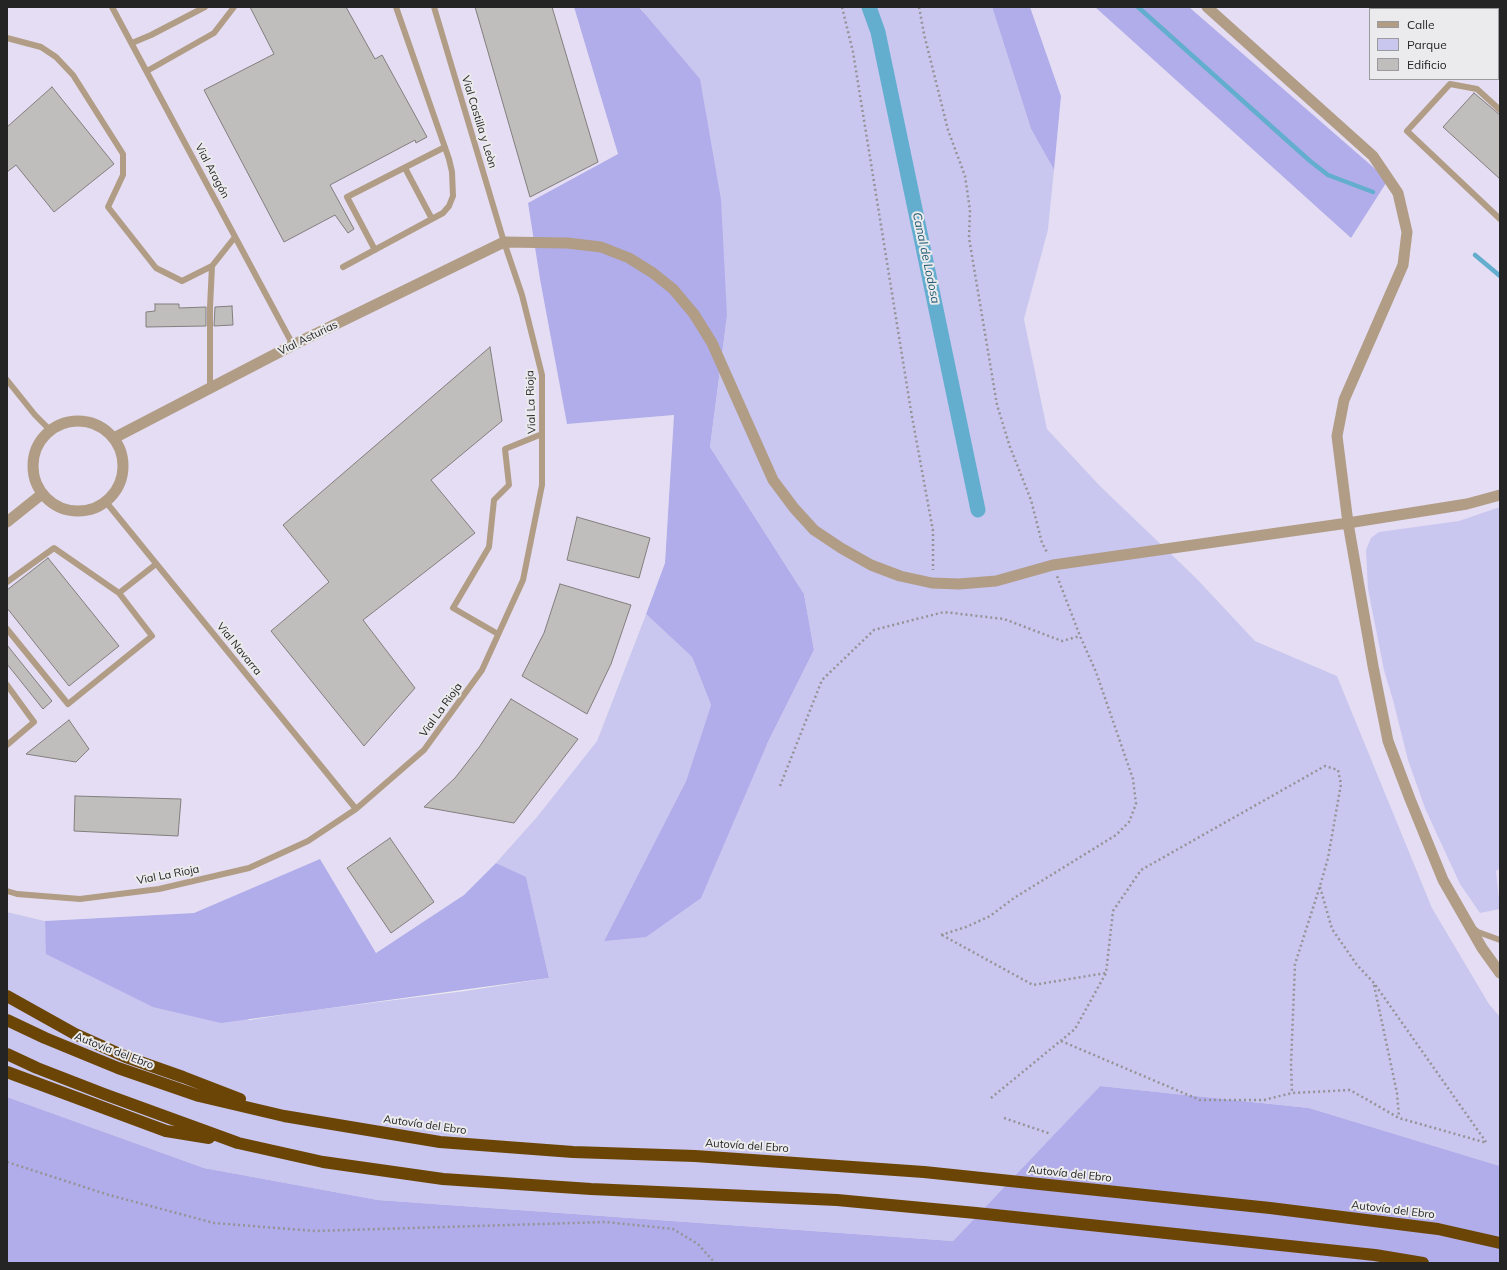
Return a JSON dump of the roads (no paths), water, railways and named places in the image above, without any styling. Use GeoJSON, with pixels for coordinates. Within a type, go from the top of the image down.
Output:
{"type":"FeatureCollection","features":[{"type":"Feature","properties":{"kind":"highway"},"geometry":{"type":"LineString","coordinates":[[7,996],[75,1034],[126,1057],[183,1077],[284,1116]]}},
{"type":"Feature","properties":{"kind":"highway","name":"Autovía del Ebro"},"geometry":{"type":"LineString","coordinates":[[7,1020],[45,1038],[118,1068],[199,1096],[284,1116],[440,1142],[573,1152],[695,1156],[924,1172],[1270,1208],[1438,1229],[1500,1243]]}},
{"type":"Feature","properties":{"kind":"highway"},"geometry":{"type":"LineString","coordinates":[[7,1054],[37,1068],[96,1091],[238,1143]]}},
{"type":"Feature","properties":{"kind":"highway"},"geometry":{"type":"LineString","coordinates":[[7,1072],[166,1131],[238,1143],[323,1162],[443,1179],[592,1189],[837,1200],[1368,1254],[1423,1263]]}},
{"type":"Feature","properties":{"kind":"street"},"geometry":{"type":"LineString","coordinates":[[1207,7],[1373,156],[1398,193],[1407,232],[1403,265],[1344,400],[1337,436],[1348,523],[1373,666],[1388,741],[1443,880],[1482,948],[1500,973]]}},
{"type":"Feature","properties":{"kind":"street","name":"Vial Asturias"},"geometry":{"type":"LineString","coordinates":[[114,438],[293,345],[504,242]]}},
{"type":"Feature","properties":{"kind":"street"},"geometry":{"type":"LineString","coordinates":[[504,242],[601,247],[629,258],[673,289],[694,314],[712,343],[773,480],[794,508],[814,530],[841,548],[871,565],[900,576],[932,583],[959,584],[996,581],[1053,566],[1348,523],[1467,504],[1500,495]]}},
{"type":"Feature","properties":{"kind":"street"},"geometry":{"type":"LineString","coordinates":[[84,421],[101,426],[114,438],[122,454],[124,472],[118,489],[106,502],[90,510],[72,511],[55,506],[42,494],[34,478],[33,460],[39,443],[50,430],[66,422],[84,421]]}},
{"type":"Feature","properties":{"kind":"street"},"geometry":{"type":"LineString","coordinates":[[7,522],[42,494]]}},
{"type":"Feature","properties":{"kind":"lane","name":"Vial Aragón"},"geometry":{"type":"LineString","coordinates":[[112,7],[293,345]]}},
{"type":"Feature","properties":{"kind":"lane"},"geometry":{"type":"LineString","coordinates":[[132,43],[151,35],[205,7]]}},
{"type":"Feature","properties":{"kind":"lane"},"geometry":{"type":"LineString","coordinates":[[147,71],[214,33],[234,7]]}},
{"type":"Feature","properties":{"kind":"lane"},"geometry":{"type":"LineString","coordinates":[[343,267],[443,213],[449,206],[452,196],[452,172],[445,147],[396,7]]}},
{"type":"Feature","properties":{"kind":"lane","name":"Vial Castilla y Leòn"},"geometry":{"type":"LineString","coordinates":[[434,7],[504,242]]}},
{"type":"Feature","properties":{"kind":"lane"},"geometry":{"type":"LineString","coordinates":[[7,38],[41,47],[56,57],[73,75],[123,154],[124,175],[108,207],[156,268],[182,281],[212,266],[235,237]]}},
{"type":"Feature","properties":{"kind":"lane"},"geometry":{"type":"LineString","coordinates":[[1500,110],[1477,89],[1450,84],[1407,131],[1500,219]]}},
{"type":"Feature","properties":{"kind":"lane"},"geometry":{"type":"LineString","coordinates":[[375,250],[348,197],[445,147]]}},
{"type":"Feature","properties":{"kind":"lane"},"geometry":{"type":"LineString","coordinates":[[405,168],[432,220]]}},
{"type":"Feature","properties":{"kind":"lane","name":"Vial La Rioja"},"geometry":{"type":"LineString","coordinates":[[7,891],[17,894],[80,899],[159,889],[249,868],[308,840],[356,809],[424,750],[482,670],[522,580],[542,485],[542,375],[522,295],[504,242]]}},
{"type":"Feature","properties":{"kind":"lane"},"geometry":{"type":"LineString","coordinates":[[210,389],[210,307],[212,266]]}},
{"type":"Feature","properties":{"kind":"lane"},"geometry":{"type":"LineString","coordinates":[[7,380],[35,415],[50,430]]}},
{"type":"Feature","properties":{"kind":"lane"},"geometry":{"type":"LineString","coordinates":[[498,634],[453,608],[490,547],[494,500],[509,485],[505,449],[542,434]]}},
{"type":"Feature","properties":{"kind":"lane","name":"Vial Navarra"},"geometry":{"type":"LineString","coordinates":[[106,502],[356,809]]}},
{"type":"Feature","properties":{"kind":"lane"},"geometry":{"type":"LineString","coordinates":[[7,582],[54,548],[120,593],[152,636],[68,704],[7,630]]}},
{"type":"Feature","properties":{"kind":"lane"},"geometry":{"type":"LineString","coordinates":[[120,593],[156,564]]}},
{"type":"Feature","properties":{"kind":"lane"},"geometry":{"type":"LineString","coordinates":[[7,686],[34,722],[7,745]]}},
{"type":"Feature","properties":{"kind":"lane"},"geometry":{"type":"LineString","coordinates":[[1470,926],[1478,932],[1500,940]]}},
{"type":"Feature","properties":{"kind":"waterway","name":"Canal de Lodosa"},"geometry":{"type":"LineString","coordinates":[[869,7],[878,32],[978,510]]}},
{"type":"Feature","properties":{"kind":"waterway"},"geometry":{"type":"LineString","coordinates":[[1138,7],[1310,161],[1328,175],[1373,192]]}},
{"type":"Feature","properties":{"kind":"waterway"},"geometry":{"type":"LineString","coordinates":[[1475,255],[1500,276]]}}]}
